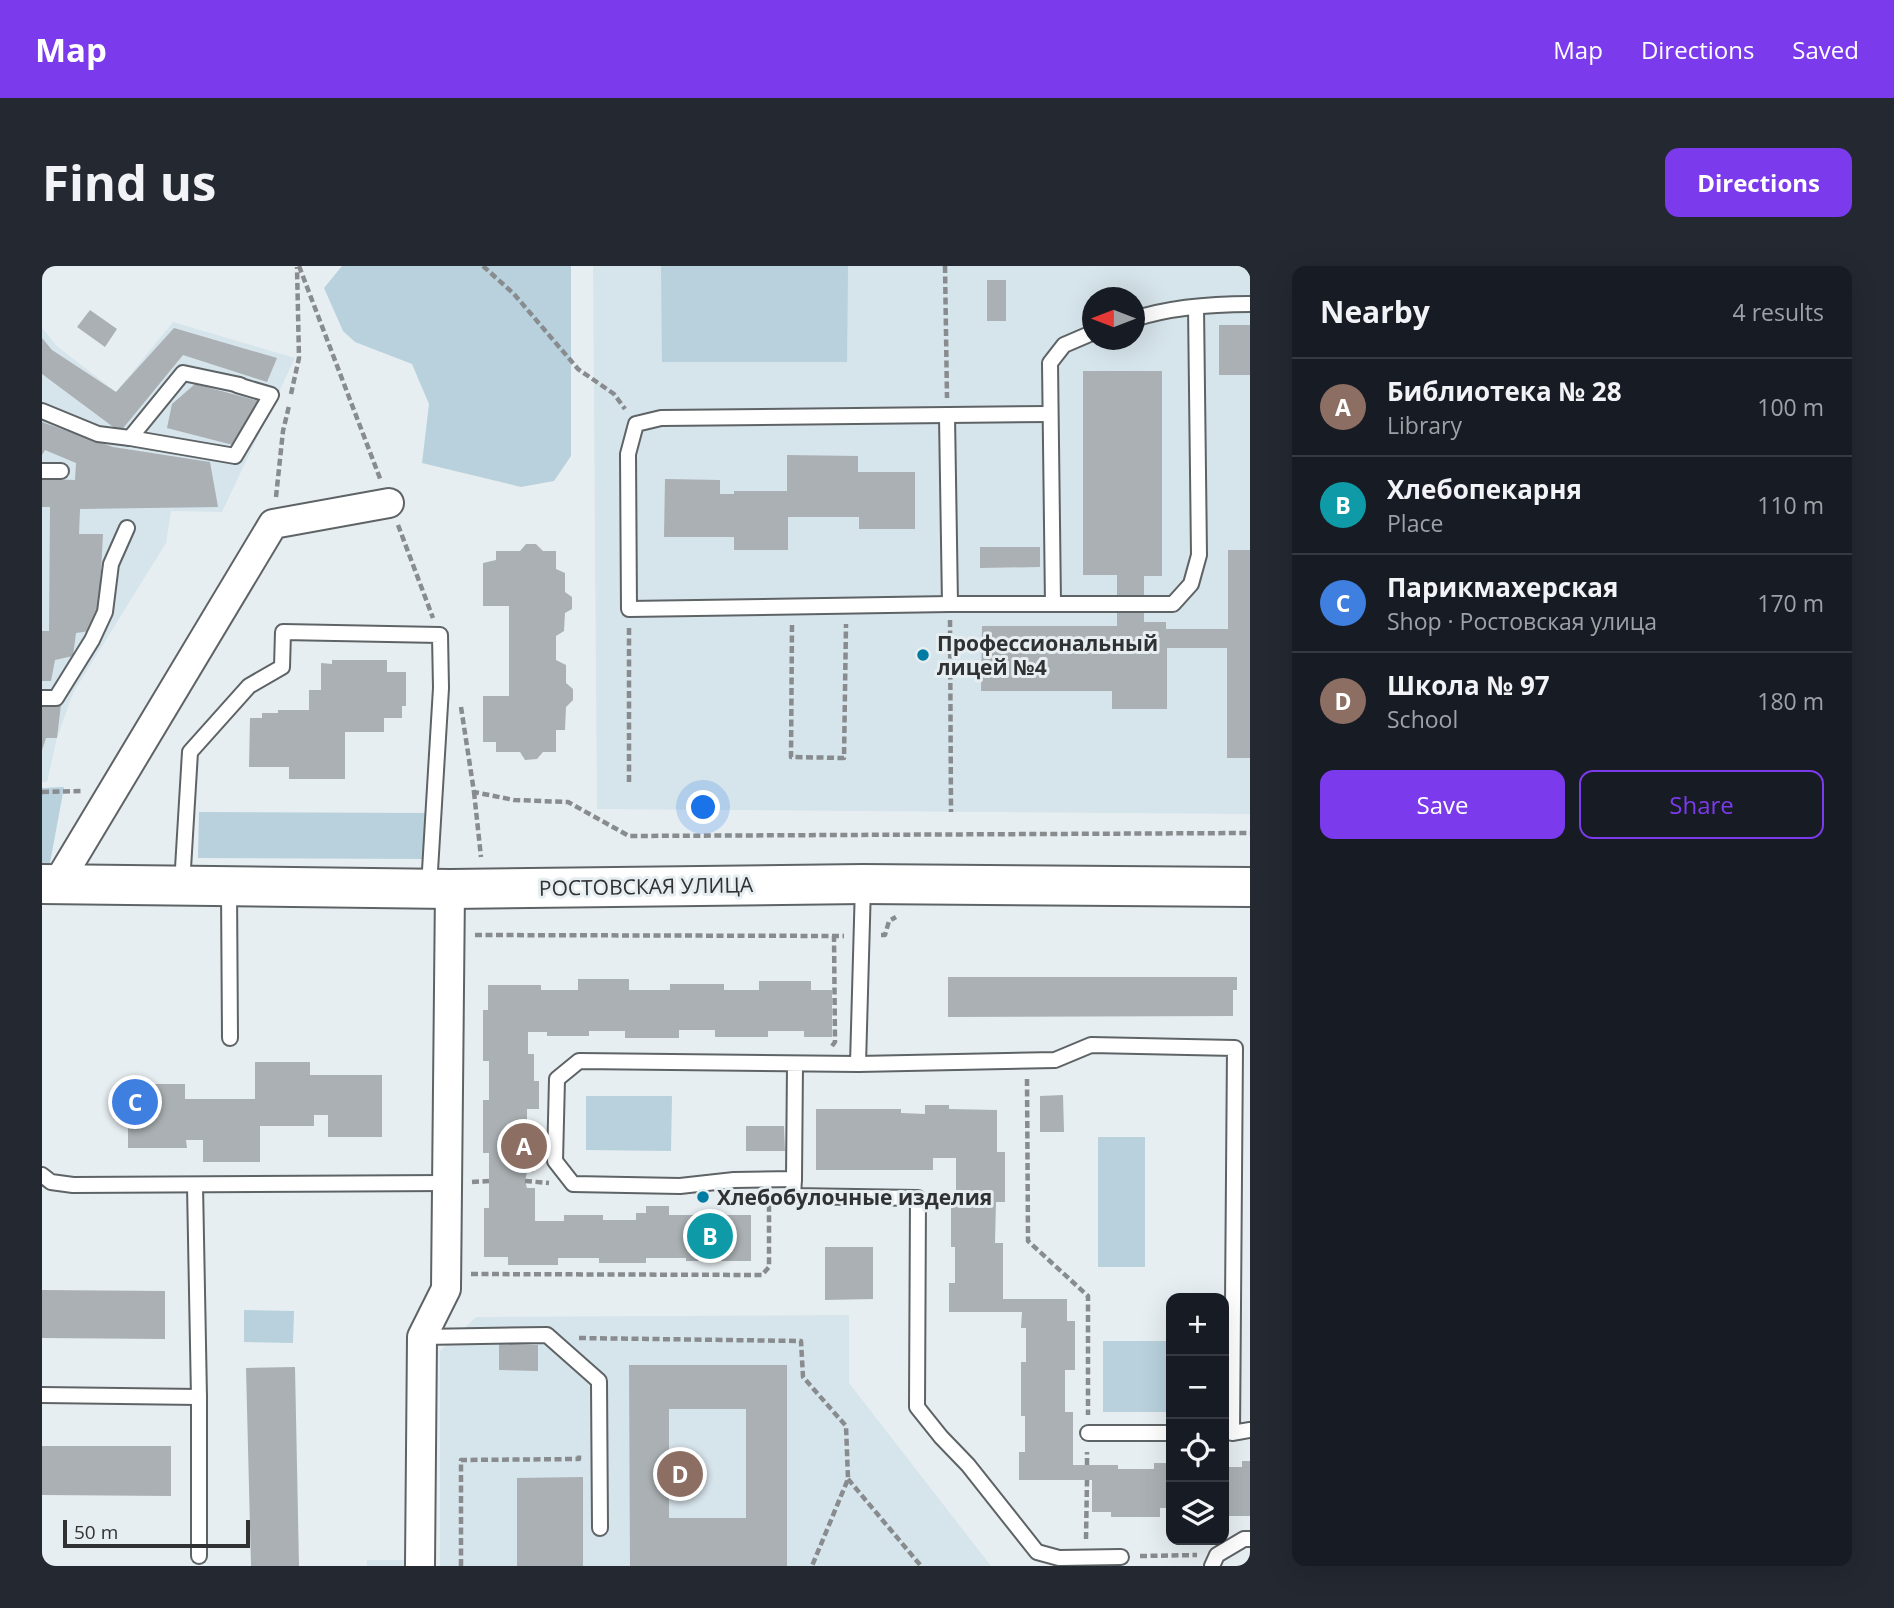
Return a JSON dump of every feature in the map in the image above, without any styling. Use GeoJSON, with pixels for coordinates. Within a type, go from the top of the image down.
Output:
{"type":"FeatureCollection","features":[{"type":"Feature","properties":{"kind":"street"},"geometry":{"type":"LineString","coordinates":[[49,884],[113,790],[273,524],[389,503]]}},
{"type":"Feature","properties":{"kind":"street","name":"РОСТОВСКАЯ УЛИЦА"},"geometry":{"type":"LineString","coordinates":[[49,884],[440,888],[863,884],[1250,887]]}},
{"type":"Feature","properties":{"kind":"street"},"geometry":{"type":"LineString","coordinates":[[420,1566],[422,1337],[446,1289],[459,1189],[440,888]]}},
{"type":"Feature","properties":{"kind":"lane"},"geometry":{"type":"LineString","coordinates":[[1145,315],[1217,304],[1250,304]]}},
{"type":"Feature","properties":{"kind":"lane"},"geometry":{"type":"LineString","coordinates":[[1051,414],[662,418],[636,424],[628,454],[629,609],[1173,604],[1191,584],[1199,555],[1196,307]]}},
{"type":"Feature","properties":{"kind":"lane"},"geometry":{"type":"LineString","coordinates":[[1053,604],[1050,363],[1064,345],[1082,338]]}},
{"type":"Feature","properties":{"kind":"lane"},"geometry":{"type":"LineString","coordinates":[[42,411],[98,434],[235,456],[271,395],[183,373],[130,438]]}},
{"type":"Feature","properties":{"kind":"lane"},"geometry":{"type":"LineString","coordinates":[[947,416],[950,604]]}},
{"type":"Feature","properties":{"kind":"lane"},"geometry":{"type":"LineString","coordinates":[[42,471],[61,471]]}},
{"type":"Feature","properties":{"kind":"lane"},"geometry":{"type":"LineString","coordinates":[[42,698],[56,698],[92,640],[105,612],[111,564],[127,528]]}},
{"type":"Feature","properties":{"kind":"lane"},"geometry":{"type":"LineString","coordinates":[[182,887],[190,752],[249,686],[282,667],[283,632],[440,635],[440,888]]}},
{"type":"Feature","properties":{"kind":"lane"},"geometry":{"type":"LineString","coordinates":[[859,1064],[863,884]]}},
{"type":"Feature","properties":{"kind":"lane"},"geometry":{"type":"LineString","coordinates":[[229,886],[230,1038]]}},
{"type":"Feature","properties":{"kind":"lane"},"geometry":{"type":"LineString","coordinates":[[793,1179],[734,1180],[680,1186],[573,1184],[555,1161],[556,1079],[579,1061],[859,1064],[1027,1061],[1055,1060],[1091,1045],[1235,1048],[1228,1419]]}},
{"type":"Feature","properties":{"kind":"lane"},"geometry":{"type":"LineString","coordinates":[[795,1064],[793,1196],[918,1198],[917,1407],[940,1437],[968,1465],[1037,1552],[1059,1558],[1121,1557]]}},
{"type":"Feature","properties":{"kind":"lane"},"geometry":{"type":"LineString","coordinates":[[42,1175],[51,1182],[73,1185],[459,1189]]}},
{"type":"Feature","properties":{"kind":"lane"},"geometry":{"type":"LineString","coordinates":[[195,1185],[199,1556]]}},
{"type":"Feature","properties":{"kind":"lane"},"geometry":{"type":"LineString","coordinates":[[422,1337],[547,1335],[599,1381],[600,1528]]}},
{"type":"Feature","properties":{"kind":"lane"},"geometry":{"type":"LineString","coordinates":[[42,1395],[199,1396]]}},
{"type":"Feature","properties":{"kind":"lane"},"geometry":{"type":"LineString","coordinates":[[1229,1433],[1250,1430]]}},
{"type":"Feature","properties":{"kind":"lane"},"geometry":{"type":"LineString","coordinates":[[1088,1433],[1166,1433]]}},
{"type":"Feature","properties":{"kind":"lane"},"geometry":{"type":"LineString","coordinates":[[1214,1560],[1244,1539],[1250,1539]]}},
{"type":"Feature","properties":{"kind":"path"},"geometry":{"type":"LineString","coordinates":[[299,266],[440,635]]}},
{"type":"Feature","properties":{"kind":"path"},"geometry":{"type":"LineString","coordinates":[[484,266],[514,294],[578,369],[614,394],[636,424]]}},
{"type":"Feature","properties":{"kind":"path"},"geometry":{"type":"LineString","coordinates":[[944,266],[947,416]]}},
{"type":"Feature","properties":{"kind":"path"},"geometry":{"type":"LineString","coordinates":[[950,604],[951,812]]}},
{"type":"Feature","properties":{"kind":"path"},"geometry":{"type":"LineString","coordinates":[[793,606],[791,757],[844,758],[846,606]]}},
{"type":"Feature","properties":{"kind":"path"},"geometry":{"type":"LineString","coordinates":[[629,609],[629,782]]}},
{"type":"Feature","properties":{"kind":"path"},"geometry":{"type":"LineString","coordinates":[[460,703],[481,859]]}},
{"type":"Feature","properties":{"kind":"path"},"geometry":{"type":"LineString","coordinates":[[42,792],[113,790]]}},
{"type":"Feature","properties":{"kind":"path"},"geometry":{"type":"LineString","coordinates":[[474,792],[514,800],[568,802],[629,836],[1250,833]]}},
{"type":"Feature","properties":{"kind":"path"},"geometry":{"type":"LineString","coordinates":[[474,935],[474,948]]}},
{"type":"Feature","properties":{"kind":"path"},"geometry":{"type":"LineString","coordinates":[[830,1048],[835,1042],[834,936]]}},
{"type":"Feature","properties":{"kind":"path"},"geometry":{"type":"LineString","coordinates":[[1027,1061],[1028,1241],[1088,1296],[1088,1433]]}},
{"type":"Feature","properties":{"kind":"path"},"geometry":{"type":"LineString","coordinates":[[459,1189],[471,1168]]}},
{"type":"Feature","properties":{"kind":"path"},"geometry":{"type":"LineString","coordinates":[[548,1174],[550,1191]]}},
{"type":"Feature","properties":{"kind":"path"},"geometry":{"type":"LineString","coordinates":[[470,1273],[762,1275],[769,1266],[769,1204],[762,1196]]}},
{"type":"Feature","properties":{"kind":"path"},"geometry":{"type":"LineString","coordinates":[[580,1364],[580,1338],[801,1341],[803,1377],[846,1426],[848,1479],[812,1566]]}},
{"type":"Feature","properties":{"kind":"path"},"geometry":{"type":"LineString","coordinates":[[461,1566],[461,1460],[579,1459],[579,1445]]}},
{"type":"Feature","properties":{"kind":"path"},"geometry":{"type":"LineString","coordinates":[[848,1479],[921,1566]]}},
{"type":"Feature","properties":{"kind":"path"},"geometry":{"type":"LineString","coordinates":[[1086,1557],[1087,1480]]}},
{"type":"Feature","properties":{"kind":"path"},"geometry":{"type":"LineString","coordinates":[[1121,1557],[1214,1560]]}},
{"type":"Feature","properties":{"kind":"shaded area"},"geometry":{"type":"Polygon","coordinates":[[[342,266],[571,266],[571,456],[554,481],[521,487],[422,463],[429,404],[412,364],[355,342],[343,331],[324,288],[342,266]]]}},
{"type":"Feature","properties":{"kind":"shaded area","name":"Профессиональный лицей №4"},"geometry":{"type":"Polygon","coordinates":[[[593,266],[1250,266],[1250,814],[597,809],[593,266]]]}},
{"type":"Feature","properties":{"kind":"shaded area"},"geometry":{"type":"Polygon","coordinates":[[[661,266],[848,266],[847,362],[662,362],[661,266]]]}},
{"type":"Feature","properties":{"kind":"shaded area"},"geometry":{"type":"Polygon","coordinates":[[[173,322],[295,358],[222,512],[171,511],[166,543],[73,693],[57,738],[47,782],[42,782],[42,328],[58,347],[116,392],[173,322]]]}},
{"type":"Feature","properties":{"kind":"shaded area"},"geometry":{"type":"Polygon","coordinates":[[[64,787],[50,863],[42,863],[42,788],[64,787]]]}},
{"type":"Feature","properties":{"kind":"shaded area"},"geometry":{"type":"Polygon","coordinates":[[[199,812],[427,813],[426,859],[198,858],[199,812]]]}},
{"type":"Feature","properties":{"kind":"shaded area"},"geometry":{"type":"Polygon","coordinates":[[[586,1096],[672,1096],[671,1151],[586,1150],[586,1096]]]}},
{"type":"Feature","properties":{"kind":"shaded area"},"geometry":{"type":"Polygon","coordinates":[[[1098,1137],[1145,1137],[1145,1267],[1098,1267],[1098,1137]]]}},
{"type":"Feature","properties":{"kind":"shaded area"},"geometry":{"type":"Polygon","coordinates":[[[244,1310],[294,1311],[293,1343],[244,1342],[244,1310]]]}},
{"type":"Feature","properties":{"kind":"shaded area"},"geometry":{"type":"Polygon","coordinates":[[[849,1315],[849,1383],[991,1566],[440,1566],[440,1351],[476,1317],[849,1315]]]}},
{"type":"Feature","properties":{"kind":"shaded area"},"geometry":{"type":"Polygon","coordinates":[[[1103,1341],[1166,1341],[1166,1412],[1103,1412],[1103,1341]]]}},
{"type":"Feature","properties":{"kind":"shaded area"},"geometry":{"type":"Polygon","coordinates":[[[367,1560],[410,1560],[410,1566],[367,1566],[367,1560]]]}},
{"type":"Feature","properties":{"kind":"building"},"geometry":{"type":"Polygon","coordinates":[[[987,280],[1006,280],[1006,321],[987,321],[987,280]]]}},
{"type":"Feature","properties":{"kind":"building"},"geometry":{"type":"Polygon","coordinates":[[[90,310],[117,329],[105,347],[77,327],[90,310]]]}},
{"type":"Feature","properties":{"kind":"building"},"geometry":{"type":"Polygon","coordinates":[[[1219,325],[1250,325],[1250,375],[1219,375],[1219,325]]]}},
{"type":"Feature","properties":{"kind":"building"},"geometry":{"type":"Polygon","coordinates":[[[174,328],[277,358],[267,382],[183,355],[120,432],[42,374],[42,338],[52,350],[116,392],[174,328]]]}},
{"type":"Feature","properties":{"kind":"building"},"geometry":{"type":"Polygon","coordinates":[[[1083,371],[1162,371],[1162,576],[1144,576],[1144,622],[1166,622],[1166,629],[1228,629],[1228,550],[1250,550],[1250,758],[1227,758],[1227,648],[1167,648],[1167,709],[1112,709],[1112,691],[981,691],[982,626],[1117,626],[1117,575],[1083,575],[1083,371]]]}},
{"type":"Feature","properties":{"kind":"building"},"geometry":{"type":"Polygon","coordinates":[[[195,384],[259,401],[233,445],[167,428],[172,404],[195,384]]]}},
{"type":"Feature","properties":{"kind":"building"},"geometry":{"type":"Polygon","coordinates":[[[42,422],[113,447],[210,462],[218,507],[80,509],[79,534],[103,534],[99,609],[90,631],[76,633],[73,656],[55,660],[51,681],[42,681],[42,631],[49,631],[50,507],[42,507],[42,479],[75,480],[76,463],[45,450],[42,455],[42,422]]]}},
{"type":"Feature","properties":{"kind":"building"},"geometry":{"type":"Polygon","coordinates":[[[787,455],[858,456],[858,472],[915,472],[915,529],[859,529],[859,517],[788,517],[788,550],[734,550],[734,537],[664,537],[665,479],[720,480],[720,494],[734,494],[734,491],[787,491],[787,455]]]}},
{"type":"Feature","properties":{"kind":"building"},"geometry":{"type":"Polygon","coordinates":[[[526,544],[536,544],[543,551],[556,551],[556,569],[565,573],[565,592],[572,597],[572,609],[565,613],[564,631],[556,636],[556,660],[566,665],[566,683],[573,689],[573,700],[566,707],[565,730],[556,730],[556,752],[543,752],[537,759],[525,760],[520,752],[496,752],[496,742],[483,742],[483,696],[509,696],[509,606],[483,606],[483,563],[496,560],[496,551],[520,551],[526,544]]]}},
{"type":"Feature","properties":{"kind":"building"},"geometry":{"type":"Polygon","coordinates":[[[980,547],[1040,547],[1040,567],[980,568],[980,547]]]}},
{"type":"Feature","properties":{"kind":"building"},"geometry":{"type":"Polygon","coordinates":[[[332,660],[387,660],[387,672],[406,672],[406,706],[402,706],[402,718],[384,718],[384,732],[345,732],[345,779],[289,779],[289,767],[249,767],[250,718],[262,718],[262,713],[278,713],[278,710],[309,710],[309,690],[321,690],[321,663],[332,664],[332,660]]]}},
{"type":"Feature","properties":{"kind":"building"},"geometry":{"type":"Polygon","coordinates":[[[61,704],[57,738],[46,738],[42,750],[42,705],[61,704]]]}},
{"type":"Feature","properties":{"kind":"building"},"geometry":{"type":"Polygon","coordinates":[[[948,977],[1237,977],[1237,990],[1233,990],[1233,1016],[948,1017],[948,977]]]}},
{"type":"Feature","properties":{"kind":"building"},"geometry":{"type":"Polygon","coordinates":[[[578,979],[629,979],[629,990],[670,990],[670,984],[724,984],[724,990],[759,990],[759,981],[811,981],[811,990],[832,990],[832,1037],[804,1037],[804,1031],[768,1031],[768,1037],[715,1037],[715,1030],[679,1030],[679,1038],[625,1038],[625,1031],[589,1031],[589,1036],[547,1036],[547,1032],[528,1032],[528,1054],[534,1054],[534,1081],[539,1081],[539,1109],[527,1109],[527,1142],[534,1142],[534,1172],[527,1172],[525,1181],[527,1188],[535,1188],[535,1221],[564,1221],[564,1215],[603,1215],[603,1220],[636,1220],[636,1213],[646,1213],[646,1206],[669,1206],[669,1215],[751,1215],[751,1261],[646,1258],[646,1263],[599,1263],[599,1258],[558,1258],[558,1265],[508,1265],[508,1257],[484,1257],[484,1208],[489,1208],[489,1153],[483,1153],[483,1100],[489,1100],[489,1061],[483,1061],[483,1010],[488,1010],[488,985],[541,985],[541,990],[578,990],[578,979]]]}},
{"type":"Feature","properties":{"kind":"building"},"geometry":{"type":"Polygon","coordinates":[[[255,1062],[310,1062],[310,1075],[382,1075],[382,1137],[328,1137],[328,1115],[314,1115],[314,1126],[260,1126],[260,1162],[203,1162],[203,1140],[186,1140],[187,1148],[128,1148],[128,1084],[185,1084],[185,1099],[255,1099],[255,1062]]]}},
{"type":"Feature","properties":{"kind":"building"},"geometry":{"type":"Polygon","coordinates":[[[1063,1095],[1064,1132],[1040,1132],[1040,1096],[1063,1095]]]}},
{"type":"Feature","properties":{"kind":"building"},"geometry":{"type":"Polygon","coordinates":[[[925,1105],[949,1105],[949,1109],[997,1110],[997,1152],[1005,1152],[1005,1202],[996,1202],[995,1243],[1003,1243],[1003,1299],[1067,1299],[1067,1321],[1075,1321],[1075,1370],[1065,1370],[1065,1412],[1073,1412],[1073,1465],[1118,1465],[1118,1469],[1154,1469],[1154,1463],[1166,1463],[1166,1508],[1160,1508],[1160,1517],[1111,1517],[1111,1512],[1092,1512],[1092,1480],[1019,1480],[1019,1452],[1025,1452],[1025,1416],[1021,1416],[1021,1362],[1026,1362],[1026,1328],[1021,1328],[1022,1312],[949,1312],[949,1283],[955,1283],[955,1247],[951,1247],[951,1193],[956,1193],[956,1158],[933,1158],[933,1170],[816,1170],[816,1109],[901,1109],[901,1113],[925,1114],[925,1105]]]}},
{"type":"Feature","properties":{"kind":"building"},"geometry":{"type":"Polygon","coordinates":[[[746,1126],[784,1126],[785,1151],[746,1151],[746,1126]]]}},
{"type":"Feature","properties":{"kind":"building"},"geometry":{"type":"Polygon","coordinates":[[[825,1247],[873,1247],[873,1299],[825,1300],[825,1247]]]}},
{"type":"Feature","properties":{"kind":"building"},"geometry":{"type":"Polygon","coordinates":[[[42,1290],[165,1291],[165,1339],[42,1338],[42,1290]]]}},
{"type":"Feature","properties":{"kind":"building"},"geometry":{"type":"Polygon","coordinates":[[[499,1344],[538,1345],[538,1371],[499,1370],[499,1344]]]}},
{"type":"Feature","properties":{"kind":"building"},"geometry":{"type":"Polygon","coordinates":[[[629,1365],[787,1365],[787,1566],[630,1566],[629,1365]],[[669,1409],[669,1518],[746,1518],[746,1409],[669,1409]]]}},
{"type":"Feature","properties":{"kind":"building"},"geometry":{"type":"Polygon","coordinates":[[[295,1367],[299,1566],[251,1566],[246,1368],[295,1367]]]}},
{"type":"Feature","properties":{"kind":"building"},"geometry":{"type":"Polygon","coordinates":[[[42,1446],[171,1446],[171,1496],[42,1495],[42,1446]]]}},
{"type":"Feature","properties":{"kind":"building"},"geometry":{"type":"Polygon","coordinates":[[[1242,1461],[1250,1461],[1250,1516],[1229,1516],[1229,1467],[1242,1467],[1242,1461]]]}},
{"type":"Feature","properties":{"kind":"building"},"geometry":{"type":"Polygon","coordinates":[[[583,1477],[583,1566],[517,1566],[517,1478],[583,1477]]]}},
{"type":"Feature","properties":{"kind":"place","name":"Профессиональный лицей №4"},"geometry":{"type":"Point","coordinates":[923,655]}},
{"type":"Feature","properties":{"kind":"place","name":"Парикмахерская"},"geometry":{"type":"Point","coordinates":[135,1102]}},
{"type":"Feature","properties":{"kind":"place","name":"Библиотека № 28"},"geometry":{"type":"Point","coordinates":[524,1146]}},
{"type":"Feature","properties":{"kind":"place","name":"Хлебобулочные изделия"},"geometry":{"type":"Point","coordinates":[703,1197]}},
{"type":"Feature","properties":{"kind":"place","name":"Хлебопекарня"},"geometry":{"type":"Point","coordinates":[710,1236]}},
{"type":"Feature","properties":{"kind":"place","name":"Школа № 97"},"geometry":{"type":"Point","coordinates":[680,1474]}}]}
